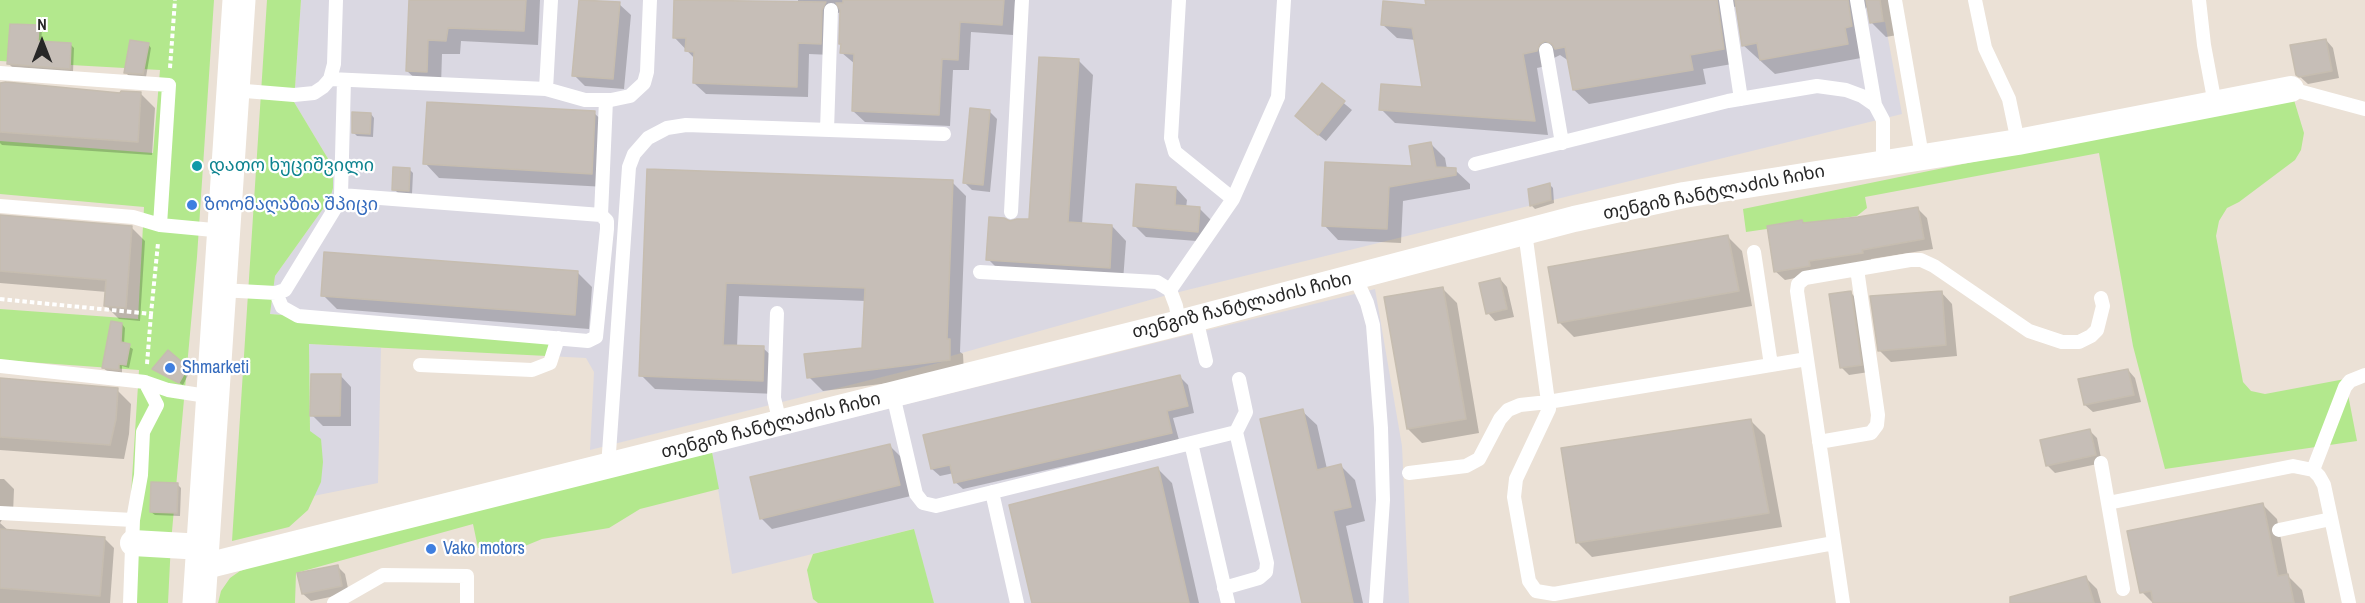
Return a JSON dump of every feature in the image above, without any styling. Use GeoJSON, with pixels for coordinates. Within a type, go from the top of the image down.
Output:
{"type":"FeatureCollection","features":[{"type":"Feature","properties":{"kind":"street"},"geometry":{"type":"LineString","coordinates":[[199,603],[239,0]]}},
{"type":"Feature","properties":{"kind":"street","name":"თენგიზ ჩანტლაძის ჩიხი"},"geometry":{"type":"LineString","coordinates":[[133,532],[202,557],[608,467],[1525,232],[1677,197],[2018,142],[2292,89]]}},
{"type":"Feature","properties":{"kind":"lane"},"geometry":{"type":"LineString","coordinates":[[220,290],[276,293],[285,290],[341,195],[337,79],[334,64],[336,0]]}},
{"type":"Feature","properties":{"kind":"lane"},"geometry":{"type":"LineString","coordinates":[[546,89],[551,0]]}},
{"type":"Feature","properties":{"kind":"lane"},"geometry":{"type":"LineString","coordinates":[[233,90],[314,93],[337,79],[546,89],[585,100],[606,100],[630,96],[644,83],[647,72],[650,0]]}},
{"type":"Feature","properties":{"kind":"lane"},"geometry":{"type":"LineString","coordinates":[[1011,212],[1022,0]]}},
{"type":"Feature","properties":{"kind":"lane"},"geometry":{"type":"LineString","coordinates":[[1179,0],[1171,138],[1175,152],[1233,199]]}},
{"type":"Feature","properties":{"kind":"lane"},"geometry":{"type":"LineString","coordinates":[[1170,290],[1233,199],[1278,97],[1284,0]]}},
{"type":"Feature","properties":{"kind":"lane"},"geometry":{"type":"LineString","coordinates":[[1726,0],[1741,99]]}},
{"type":"Feature","properties":{"kind":"lane"},"geometry":{"type":"LineString","coordinates":[[1857,0],[1875,105],[1883,120],[1883,162]]}},
{"type":"Feature","properties":{"kind":"lane"},"geometry":{"type":"LineString","coordinates":[[1895,0],[1922,156]]}},
{"type":"Feature","properties":{"kind":"lane"},"geometry":{"type":"LineString","coordinates":[[1975,0],[1985,48],[2009,99],[2018,142]]}},
{"type":"Feature","properties":{"kind":"lane"},"geometry":{"type":"LineString","coordinates":[[2199,0],[2204,45],[2215,104]]}},
{"type":"Feature","properties":{"kind":"lane"},"geometry":{"type":"LineString","coordinates":[[827,130],[831,10]]}},
{"type":"Feature","properties":{"kind":"lane"},"geometry":{"type":"LineString","coordinates":[[1546,50],[1562,142]]}},
{"type":"Feature","properties":{"kind":"lane"},"geometry":{"type":"LineString","coordinates":[[0,73],[169,85],[160,225]]}},
{"type":"Feature","properties":{"kind":"lane"},"geometry":{"type":"LineString","coordinates":[[1475,164],[1741,99],[1817,86],[1846,90],[1862,96],[1875,105]]}},
{"type":"Feature","properties":{"kind":"lane"},"geometry":{"type":"LineString","coordinates":[[2292,89],[2365,109]]}},
{"type":"Feature","properties":{"kind":"lane"},"geometry":{"type":"LineString","coordinates":[[601,215],[606,100]]}},
{"type":"Feature","properties":{"kind":"lane"},"geometry":{"type":"LineString","coordinates":[[608,467],[629,166],[634,154],[648,138],[667,128],[686,125],[944,134]]}},
{"type":"Feature","properties":{"kind":"lane"},"geometry":{"type":"LineString","coordinates":[[276,293],[282,307],[298,315],[588,341],[596,337],[607,229],[607,220],[601,215],[341,195]]}},
{"type":"Feature","properties":{"kind":"lane"},"geometry":{"type":"LineString","coordinates":[[0,206],[133,217],[160,225],[224,231]]}},
{"type":"Feature","properties":{"kind":"lane"},"geometry":{"type":"LineString","coordinates":[[1525,232],[1548,402],[1545,417],[1516,478],[1514,497],[1529,581],[1536,591],[1554,594],[1834,543]]}},
{"type":"Feature","properties":{"kind":"lane"},"geometry":{"type":"LineString","coordinates":[[1754,252],[1771,365]]}},
{"type":"Feature","properties":{"kind":"lane"},"geometry":{"type":"LineString","coordinates":[[1843,603],[1797,291],[1798,284],[1805,278],[1921,260],[1934,266],[2029,331],[2062,342],[2079,342],[2097,330],[2103,306],[2101,298]]}},
{"type":"Feature","properties":{"kind":"lane"},"geometry":{"type":"LineString","coordinates":[[1819,442],[1871,433],[1877,425],[1878,415],[1857,269]]}},
{"type":"Feature","properties":{"kind":"lane"},"geometry":{"type":"LineString","coordinates":[[980,272],[1157,282],[1170,290],[1176,306],[1188,320],[1206,361]]}},
{"type":"Feature","properties":{"kind":"lane"},"geometry":{"type":"LineString","coordinates":[[1355,277],[1367,303],[1373,325],[1381,428],[1383,500],[1376,603]]}},
{"type":"Feature","properties":{"kind":"lane"},"geometry":{"type":"LineString","coordinates":[[777,313],[774,398],[780,423]]}},
{"type":"Feature","properties":{"kind":"lane"},"geometry":{"type":"LineString","coordinates":[[420,365],[532,370],[550,363],[558,338]]}},
{"type":"Feature","properties":{"kind":"lane"},"geometry":{"type":"LineString","coordinates":[[1409,473],[1466,466],[1479,459],[1500,419],[1509,410],[1520,405],[1807,359]]}},
{"type":"Feature","properties":{"kind":"lane"},"geometry":{"type":"LineString","coordinates":[[0,366],[145,382],[168,390],[213,397]]}},
{"type":"Feature","properties":{"kind":"lane"},"geometry":{"type":"LineString","coordinates":[[2313,470],[2345,387],[2350,381],[2365,375]]}},
{"type":"Feature","properties":{"kind":"lane"},"geometry":{"type":"LineString","coordinates":[[1224,588],[1259,578],[1266,572],[1268,563],[1236,432],[1246,412],[1239,379]]}},
{"type":"Feature","properties":{"kind":"lane"},"geometry":{"type":"LineString","coordinates":[[130,603],[133,532],[141,475],[143,432],[157,405],[145,382]]}},
{"type":"Feature","properties":{"kind":"lane"},"geometry":{"type":"LineString","coordinates":[[893,395],[916,494],[923,503],[936,506],[1236,432]]}},
{"type":"Feature","properties":{"kind":"lane"},"geometry":{"type":"LineString","coordinates":[[1191,443],[1228,603]]}},
{"type":"Feature","properties":{"kind":"lane"},"geometry":{"type":"LineString","coordinates":[[2101,463],[2123,589]]}},
{"type":"Feature","properties":{"kind":"lane"},"geometry":{"type":"LineString","coordinates":[[2108,503],[2293,466],[2313,470],[2324,485],[2349,603]]}},
{"type":"Feature","properties":{"kind":"lane"},"geometry":{"type":"LineString","coordinates":[[992,492],[1017,603]]}},
{"type":"Feature","properties":{"kind":"lane"},"geometry":{"type":"LineString","coordinates":[[0,513],[133,532]]}},
{"type":"Feature","properties":{"kind":"lane"},"geometry":{"type":"LineString","coordinates":[[2279,530],[2331,519]]}},
{"type":"Feature","properties":{"kind":"lane"},"geometry":{"type":"LineString","coordinates":[[334,603],[383,575],[467,576],[467,603]]}},
{"type":"Feature","properties":{"kind":"path"},"geometry":{"type":"LineString","coordinates":[[169,85],[175,0]]}},
{"type":"Feature","properties":{"kind":"path"},"geometry":{"type":"LineString","coordinates":[[145,382],[160,225]]}},
{"type":"Feature","properties":{"kind":"path"},"geometry":{"type":"LineString","coordinates":[[0,299],[151,314]]}},
{"type":"Feature","properties":{"kind":"shaded area"},"geometry":{"type":"Polygon","coordinates":[[[301,0],[1869,0],[1872,23],[1885,22],[1902,114],[1171,294],[951,356],[950,360],[590,450],[594,372],[586,358],[547,356],[550,336],[270,314],[275,276],[330,199],[333,188],[330,162],[294,102],[301,0]]]}},
{"type":"Feature","properties":{"kind":"shaded area"},"geometry":{"type":"Polygon","coordinates":[[[1375,289],[1402,446],[1409,603],[934,603],[913,529],[732,574],[712,452],[1375,289]]]}},
{"type":"Feature","properties":{"kind":"shaded area"},"geometry":{"type":"Polygon","coordinates":[[[309,344],[381,348],[378,483],[313,496],[321,482],[310,432],[309,344]]]}},
{"type":"Feature","properties":{"kind":"green space"},"geometry":{"type":"Polygon","coordinates":[[[0,0],[214,0],[197,257],[171,542],[168,603],[124,603],[139,370],[0,360],[0,309],[138,319],[144,207],[0,194],[0,141],[153,153],[160,70],[0,61],[0,0]]]}},
{"type":"Feature","properties":{"kind":"green space"},"geometry":{"type":"Polygon","coordinates":[[[267,0],[301,0],[294,102],[330,162],[333,173],[330,199],[275,276],[270,314],[550,336],[547,356],[309,344],[310,431],[321,439],[323,462],[321,482],[308,510],[289,527],[232,541],[267,0]]]}},
{"type":"Feature","properties":{"kind":"green space"},"geometry":{"type":"Polygon","coordinates":[[[2294,100],[2304,133],[2301,150],[2295,160],[2239,202],[2227,208],[2219,221],[2216,236],[2243,382],[2251,391],[2265,394],[2345,379],[2357,441],[2165,469],[2133,346],[2099,153],[1865,197],[1867,208],[1857,216],[1746,232],[1743,209],[2095,137],[2294,100]]]}},
{"type":"Feature","properties":{"kind":"green space"},"geometry":{"type":"Polygon","coordinates":[[[712,452],[719,489],[640,509],[609,528],[542,539],[520,548],[478,548],[473,524],[296,573],[295,603],[218,603],[221,591],[230,578],[240,571],[263,563],[712,452]]]}},
{"type":"Feature","properties":{"kind":"green space"},"geometry":{"type":"Polygon","coordinates":[[[914,529],[934,603],[818,603],[813,599],[807,570],[813,554],[914,529]]]}},
{"type":"Feature","properties":{"kind":"building"},"geometry":{"type":"Polygon","coordinates":[[[409,0],[526,0],[524,31],[448,28],[446,41],[428,40],[427,72],[406,71],[409,0]]]}},
{"type":"Feature","properties":{"kind":"building"},"geometry":{"type":"Polygon","coordinates":[[[579,0],[620,2],[613,79],[572,76],[579,0]]]}},
{"type":"Feature","properties":{"kind":"building"},"geometry":{"type":"Polygon","coordinates":[[[674,0],[826,2],[822,10],[821,44],[798,43],[797,87],[693,83],[694,52],[685,51],[686,38],[673,38],[674,0]]]}},
{"type":"Feature","properties":{"kind":"building"},"geometry":{"type":"Polygon","coordinates":[[[843,0],[1004,0],[1002,25],[960,22],[958,60],[942,59],[939,115],[852,111],[854,54],[840,53],[841,44],[839,44],[840,10],[836,3],[843,3],[843,0]]]}},
{"type":"Feature","properties":{"kind":"building"},"geometry":{"type":"Polygon","coordinates":[[[1425,0],[1717,0],[1724,49],[1690,55],[1693,70],[1573,90],[1565,47],[1555,49],[1552,44],[1545,41],[1540,44],[1537,51],[1523,54],[1535,121],[1379,110],[1381,84],[1422,87],[1412,28],[1381,25],[1383,1],[1426,5],[1425,0]]]}},
{"type":"Feature","properties":{"kind":"building"},"geometry":{"type":"Polygon","coordinates":[[[1735,0],[1848,0],[1852,26],[1845,28],[1848,44],[1760,60],[1757,43],[1742,46],[1735,0]]]}},
{"type":"Feature","properties":{"kind":"building"},"geometry":{"type":"Polygon","coordinates":[[[1866,0],[1880,0],[1883,21],[1870,23],[1866,0]]]}},
{"type":"Feature","properties":{"kind":"building"},"geometry":{"type":"Polygon","coordinates":[[[10,24],[39,25],[38,41],[71,43],[70,69],[7,64],[10,24]]]}},
{"type":"Feature","properties":{"kind":"building"},"geometry":{"type":"Polygon","coordinates":[[[2326,39],[2332,71],[2299,77],[2296,75],[2290,45],[2326,39]]]}},
{"type":"Feature","properties":{"kind":"building"},"geometry":{"type":"Polygon","coordinates":[[[130,40],[149,43],[143,74],[124,73],[130,40]]]}},
{"type":"Feature","properties":{"kind":"building"},"geometry":{"type":"Polygon","coordinates":[[[1039,57],[1079,59],[1068,222],[1112,225],[1110,268],[986,260],[989,217],[1004,218],[1010,221],[1029,219],[1039,57]]]}},
{"type":"Feature","properties":{"kind":"building"},"geometry":{"type":"Polygon","coordinates":[[[0,83],[120,93],[121,91],[141,92],[138,142],[0,132],[0,83]]]}},
{"type":"Feature","properties":{"kind":"building"},"geometry":{"type":"Polygon","coordinates":[[[1322,83],[1345,101],[1318,135],[1295,116],[1322,83]]]}},
{"type":"Feature","properties":{"kind":"building"},"geometry":{"type":"Polygon","coordinates":[[[427,102],[595,111],[592,174],[423,164],[427,102]]]}},
{"type":"Feature","properties":{"kind":"building"},"geometry":{"type":"Polygon","coordinates":[[[970,108],[990,110],[983,185],[963,183],[970,108]]]}},
{"type":"Feature","properties":{"kind":"building"},"geometry":{"type":"Polygon","coordinates":[[[352,112],[371,113],[370,134],[352,133],[352,112]]]}},
{"type":"Feature","properties":{"kind":"building"},"geometry":{"type":"Polygon","coordinates":[[[1431,142],[1436,167],[1456,168],[1456,175],[1389,187],[1387,229],[1322,226],[1325,162],[1412,166],[1409,146],[1431,142]]]}},
{"type":"Feature","properties":{"kind":"building"},"geometry":{"type":"Polygon","coordinates":[[[393,167],[410,168],[409,191],[392,190],[393,167]]]}},
{"type":"Feature","properties":{"kind":"building"},"geometry":{"type":"Polygon","coordinates":[[[647,169],[953,180],[947,339],[950,339],[950,360],[807,378],[804,354],[862,348],[865,288],[726,283],[723,345],[764,346],[763,381],[639,376],[647,169]]]}},
{"type":"Feature","properties":{"kind":"building"},"geometry":{"type":"Polygon","coordinates":[[[1550,183],[1551,200],[1530,206],[1528,189],[1550,183]]]}},
{"type":"Feature","properties":{"kind":"building"},"geometry":{"type":"Polygon","coordinates":[[[1136,184],[1176,187],[1175,205],[1200,207],[1198,232],[1133,226],[1136,184]]]}},
{"type":"Feature","properties":{"kind":"building"},"geometry":{"type":"Polygon","coordinates":[[[1918,207],[1924,239],[1862,250],[1863,253],[1809,261],[1810,266],[1774,272],[1767,226],[1802,220],[1803,223],[1858,217],[1918,207]]]}},
{"type":"Feature","properties":{"kind":"building"},"geometry":{"type":"Polygon","coordinates":[[[0,215],[132,226],[126,308],[104,306],[106,280],[0,271],[0,215]]]}},
{"type":"Feature","properties":{"kind":"building"},"geometry":{"type":"Polygon","coordinates":[[[1728,235],[1739,291],[1558,323],[1548,267],[1728,235]]]}},
{"type":"Feature","properties":{"kind":"building"},"geometry":{"type":"Polygon","coordinates":[[[324,252],[578,271],[575,315],[321,296],[324,252]]]}},
{"type":"Feature","properties":{"kind":"building"},"geometry":{"type":"Polygon","coordinates":[[[1500,278],[1507,309],[1486,314],[1479,283],[1500,278]]]}},
{"type":"Feature","properties":{"kind":"building"},"geometry":{"type":"Polygon","coordinates":[[[1443,287],[1466,419],[1407,429],[1384,297],[1443,287]]]}},
{"type":"Feature","properties":{"kind":"building"},"geometry":{"type":"Polygon","coordinates":[[[1851,291],[1862,365],[1840,368],[1829,294],[1851,291]]]}},
{"type":"Feature","properties":{"kind":"building"},"geometry":{"type":"Polygon","coordinates":[[[1942,291],[1946,345],[1878,351],[1870,296],[1942,291]]]}},
{"type":"Feature","properties":{"kind":"building"},"geometry":{"type":"Polygon","coordinates":[[[111,321],[122,323],[121,342],[130,344],[126,365],[119,364],[119,370],[102,368],[111,321]]]}},
{"type":"Feature","properties":{"kind":"building","name":"Shmarketi"},"geometry":{"type":"Polygon","coordinates":[[[168,350],[188,367],[179,383],[152,369],[168,350]]]}},
{"type":"Feature","properties":{"kind":"building"},"geometry":{"type":"Polygon","coordinates":[[[2128,369],[2134,395],[2084,405],[2078,379],[2128,369]]]}},
{"type":"Feature","properties":{"kind":"building"},"geometry":{"type":"Polygon","coordinates":[[[311,374],[341,374],[340,416],[310,416],[311,374]]]}},
{"type":"Feature","properties":{"kind":"building"},"geometry":{"type":"Polygon","coordinates":[[[1180,375],[1188,406],[1167,411],[1172,433],[954,483],[950,465],[931,469],[923,435],[1180,375]]]}},
{"type":"Feature","properties":{"kind":"building"},"geometry":{"type":"Polygon","coordinates":[[[0,378],[118,388],[116,419],[110,445],[0,437],[0,378]]]}},
{"type":"Feature","properties":{"kind":"building"},"geometry":{"type":"Polygon","coordinates":[[[1303,409],[1317,470],[1341,464],[1351,507],[1333,511],[1353,603],[1302,603],[1260,419],[1303,409]]]}},
{"type":"Feature","properties":{"kind":"building"},"geometry":{"type":"Polygon","coordinates":[[[1751,419],[1769,513],[1576,543],[1561,448],[1751,419]]]}},
{"type":"Feature","properties":{"kind":"building"},"geometry":{"type":"Polygon","coordinates":[[[2090,429],[2096,455],[2046,466],[2040,440],[2090,429]]]}},
{"type":"Feature","properties":{"kind":"building"},"geometry":{"type":"Polygon","coordinates":[[[890,444],[900,485],[760,519],[750,477],[890,444]]]}},
{"type":"Feature","properties":{"kind":"building"},"geometry":{"type":"Polygon","coordinates":[[[1158,467],[1189,603],[1032,603],[1009,505],[1158,467]]]}},
{"type":"Feature","properties":{"kind":"building"},"geometry":{"type":"Polygon","coordinates":[[[151,482],[178,483],[177,513],[150,512],[151,482]]]}},
{"type":"Feature","properties":{"kind":"building"},"geometry":{"type":"Polygon","coordinates":[[[2263,503],[2278,576],[2288,574],[2294,603],[2153,603],[2151,591],[2140,593],[2127,531],[2263,503]]]}},
{"type":"Feature","properties":{"kind":"building"},"geometry":{"type":"Polygon","coordinates":[[[0,529],[105,537],[100,596],[0,588],[0,529]]]}},
{"type":"Feature","properties":{"kind":"building"},"geometry":{"type":"Polygon","coordinates":[[[338,565],[342,586],[302,594],[297,573],[338,565]]]}},
{"type":"Feature","properties":{"kind":"building"},"geometry":{"type":"Polygon","coordinates":[[[2086,576],[2094,603],[2010,603],[2010,597],[2086,576]]]}},
{"type":"Feature","properties":{"kind":"place","name":"დათო ხუციშვილი"},"geometry":{"type":"Point","coordinates":[197,166]}},
{"type":"Feature","properties":{"kind":"place","name":"ზოომაღაზია შპიცი"},"geometry":{"type":"Point","coordinates":[192,205]}},
{"type":"Feature","properties":{"kind":"place","name":"Shmarketi"},"geometry":{"type":"Point","coordinates":[170,368]}},
{"type":"Feature","properties":{"kind":"place","name":"Vako motors"},"geometry":{"type":"Point","coordinates":[431,549]}}]}
